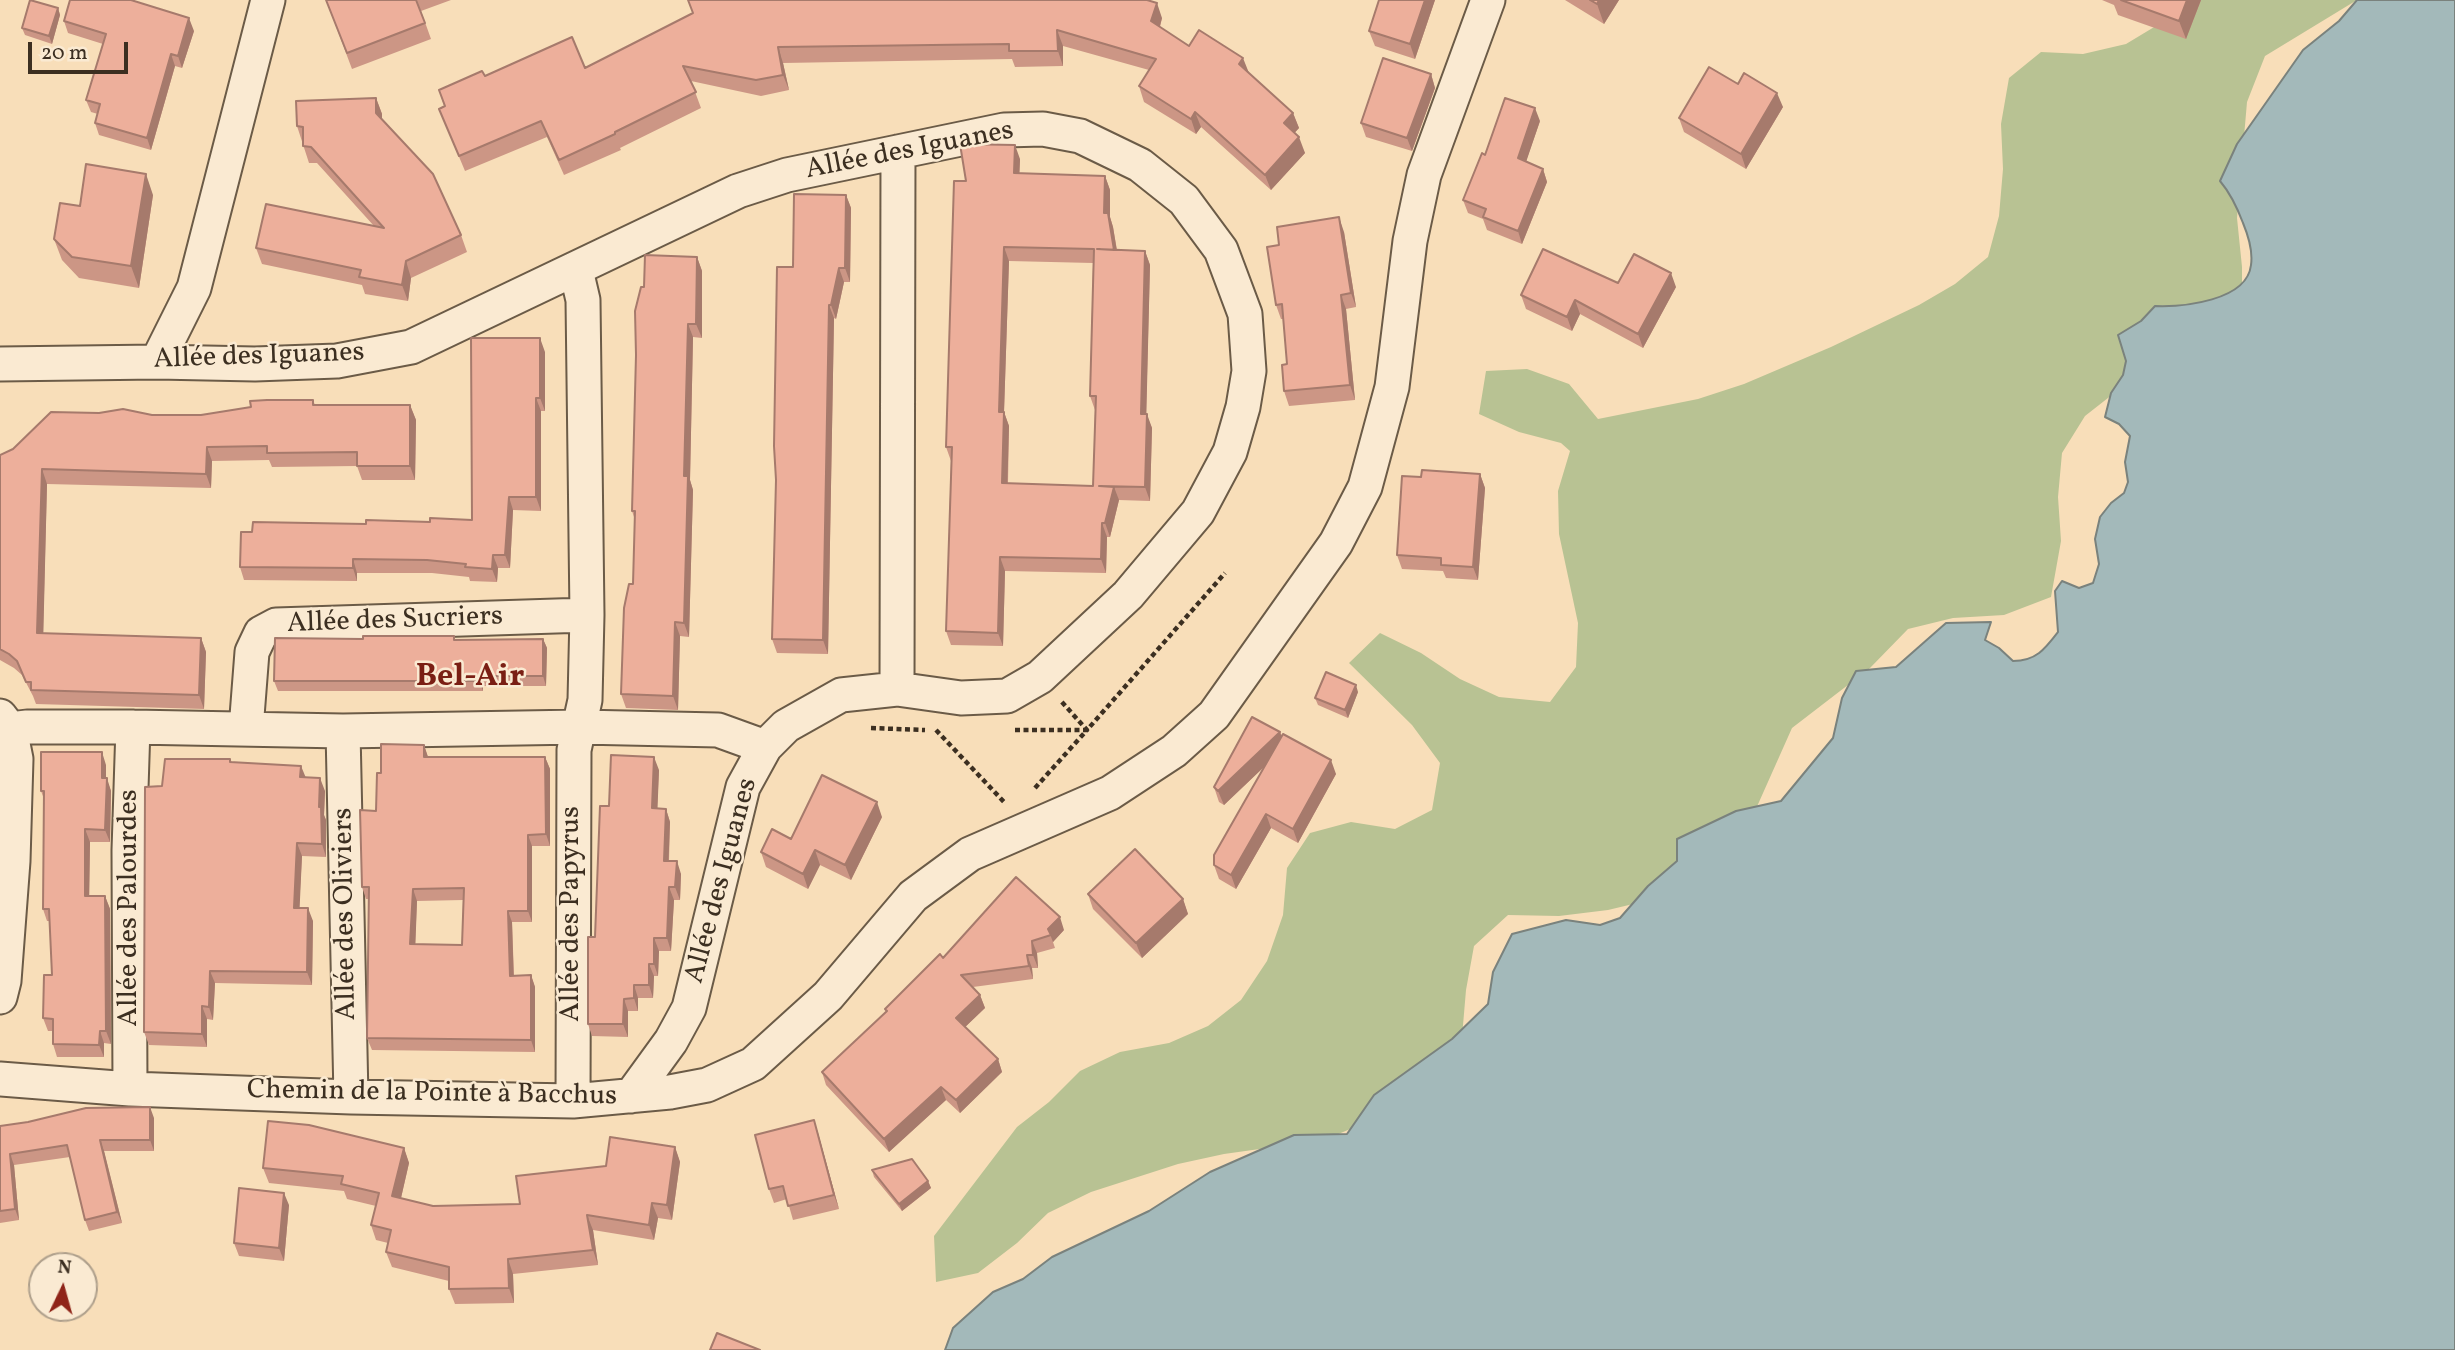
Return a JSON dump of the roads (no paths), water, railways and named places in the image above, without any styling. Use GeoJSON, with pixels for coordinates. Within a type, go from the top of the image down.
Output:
{"type":"FeatureCollection","features":[{"type":"Feature","properties":{"kind":"street"},"geometry":{"type":"LineString","coordinates":[[157,362],[194,288],[268,0]]}},
{"type":"Feature","properties":{"kind":"street","name":"Chemin de la Pointe à Bacchus"},"geometry":{"type":"LineString","coordinates":[[0,1079],[130,1089],[573,1101],[707,1085],[753,1064],[828,996],[913,896],[970,854],[1110,793],[1174,751],[1214,715],[1336,543],[1365,487],[1392,387],[1410,241],[1424,175],[1488,0]]}},
{"type":"Feature","properties":{"kind":"street","name":"Allée des Iguanes"},"geometry":{"type":"LineString","coordinates":[[0,364],[255,364],[337,361],[411,347],[738,191],[787,175],[1004,130],[1043,129],[1080,136],[1140,165],[1184,200],[1221,250],[1245,314],[1249,371],[1243,407],[1230,452],[1198,512],[1128,596],[1040,677],[1007,696],[961,698],[897,690],[841,695],[786,726],[765,747],[743,787],[689,1008],[671,1041],[631,1096]]}},
{"type":"Feature","properties":{"kind":"street"},"geometry":{"type":"LineString","coordinates":[[897,690],[898,152]]}},
{"type":"Feature","properties":{"kind":"street","name":"Allée des Papyrus"},"geometry":{"type":"LineString","coordinates":[[573,1101],[574,750],[585,700],[587,615],[583,300],[576,270]]}},
{"type":"Feature","properties":{"kind":"street","name":"Allée des Sucriers"},"geometry":{"type":"LineString","coordinates":[[246,729],[252,652],[261,633],[276,625],[587,615]]}},
{"type":"Feature","properties":{"kind":"street"},"geometry":{"type":"LineString","coordinates":[[0,997],[4,981],[16,759],[5,723],[27,727],[343,732],[580,727],[718,730],[765,747]]}},
{"type":"Feature","properties":{"kind":"street","name":"Allée des Palourdes"},"geometry":{"type":"LineString","coordinates":[[130,1089],[129,850],[133,727]]}},
{"type":"Feature","properties":{"kind":"street","name":"Allée des Oliviers"},"geometry":{"type":"LineString","coordinates":[[343,732],[351,1097]]}},
{"type":"Feature","properties":{"kind":"district","name":"Bel-Air"},"geometry":{"type":"Point","coordinates":[470,679]}}]}
